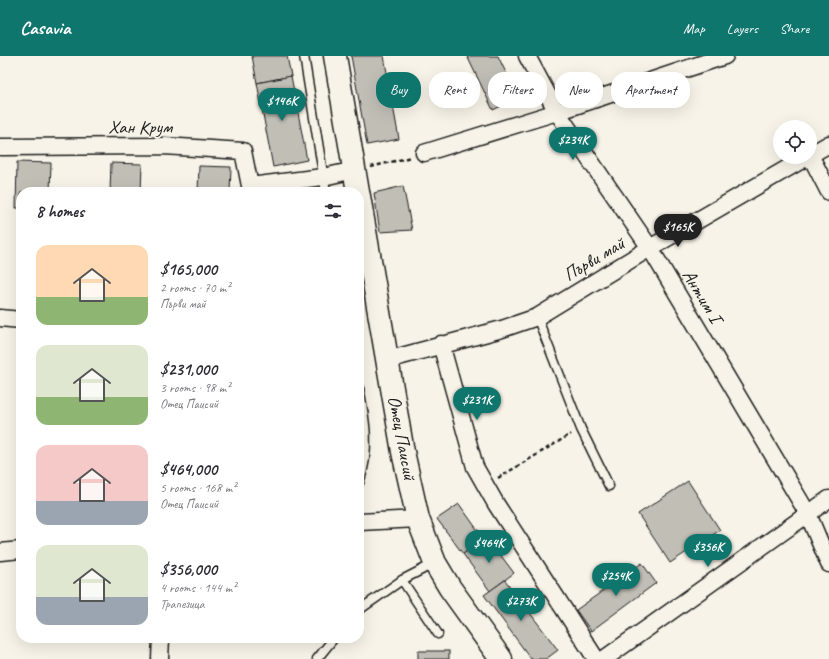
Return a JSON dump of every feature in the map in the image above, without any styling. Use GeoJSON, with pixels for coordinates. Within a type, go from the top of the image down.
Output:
{"type":"FeatureCollection","features":[{"type":"Feature","properties":{"kind":"main road"},"geometry":{"type":"LineString","coordinates":[[335,56],[357,187]]}},
{"type":"Feature","properties":{"kind":"main road","name":"Отец Паисий"},"geometry":{"type":"LineString","coordinates":[[364,225],[403,452],[418,519],[435,563],[450,588],[501,659]]}},
{"type":"Feature","properties":{"kind":"street","name":"Антим I"},"geometry":{"type":"LineString","coordinates":[[527,56],[557,112],[650,248],[808,514],[829,564]]}},
{"type":"Feature","properties":{"kind":"street"},"geometry":{"type":"LineString","coordinates":[[424,153],[557,112],[725,56]]}},
{"type":"Feature","properties":{"kind":"street"},"geometry":{"type":"LineString","coordinates":[[817,151],[829,144]]}},
{"type":"Feature","properties":{"kind":"street","name":"Хан Крум"},"geometry":{"type":"LineString","coordinates":[[0,147],[164,146],[243,151],[250,187]]}},
{"type":"Feature","properties":{"kind":"street","name":"Първи май"},"geometry":{"type":"LineString","coordinates":[[387,360],[441,344],[502,329],[537,317],[650,248],[795,164]]}},
{"type":"Feature","properties":{"kind":"street"},"geometry":{"type":"LineString","coordinates":[[815,164],[829,192]]}},
{"type":"Feature","properties":{"kind":"street"},"geometry":{"type":"LineString","coordinates":[[280,187],[324,184],[355,170]]}},
{"type":"Feature","properties":{"kind":"street"},"geometry":{"type":"LineString","coordinates":[[0,318],[16,320]]}},
{"type":"Feature","properties":{"kind":"street"},"geometry":{"type":"LineString","coordinates":[[441,344],[475,467],[596,659]]}},
{"type":"Feature","properties":{"kind":"street"},"geometry":{"type":"LineString","coordinates":[[604,659],[829,499]]}},
{"type":"Feature","properties":{"kind":"street"},"geometry":{"type":"LineString","coordinates":[[364,522],[418,519]]}},
{"type":"Feature","properties":{"kind":"street"},"geometry":{"type":"LineString","coordinates":[[0,552],[16,550]]}},
{"type":"Feature","properties":{"kind":"street"},"geometry":{"type":"LineString","coordinates":[[160,659],[161,643]]}},
{"type":"Feature","properties":{"kind":"lane"},"geometry":{"type":"LineString","coordinates":[[304,56],[324,184]]}},
{"type":"Feature","properties":{"kind":"lane"},"geometry":{"type":"LineString","coordinates":[[537,317],[581,428],[609,486]]}},
{"type":"Feature","properties":{"kind":"lane"},"geometry":{"type":"LineString","coordinates":[[364,414],[367,447],[364,471]]}},
{"type":"Feature","properties":{"kind":"lane"},"geometry":{"type":"LineString","coordinates":[[364,607],[402,580],[435,563]]}},
{"type":"Feature","properties":{"kind":"lane"},"geometry":{"type":"LineString","coordinates":[[402,580],[438,634]]}},
{"type":"Feature","properties":{"kind":"lane"},"geometry":{"type":"LineString","coordinates":[[317,659],[330,643]]}},
{"type":"Feature","properties":{"kind":"path"},"geometry":{"type":"LineString","coordinates":[[355,170],[424,153]]}},
{"type":"Feature","properties":{"kind":"path"},"geometry":{"type":"LineString","coordinates":[[485,485],[581,428]]}},
{"type":"Feature","properties":{"kind":"building"},"geometry":{"type":"Polygon","coordinates":[[[252,56],[287,56],[291,76],[257,83],[252,56]]]}},
{"type":"Feature","properties":{"kind":"building"},"geometry":{"type":"Polygon","coordinates":[[[351,56],[384,56],[387,72],[376,72],[376,108],[393,108],[399,139],[367,145],[351,56]]]}},
{"type":"Feature","properties":{"kind":"building"},"geometry":{"type":"Polygon","coordinates":[[[467,56],[498,56],[506,72],[488,72],[488,100],[480,83],[480,72],[475,72],[467,56]]]}},
{"type":"Feature","properties":{"kind":"building"},"geometry":{"type":"Polygon","coordinates":[[[291,76],[307,160],[273,167],[257,83],[291,76]]]}},
{"type":"Feature","properties":{"kind":"building"},"geometry":{"type":"Polygon","coordinates":[[[17,162],[51,163],[50,187],[16,187],[17,162]]]}},
{"type":"Feature","properties":{"kind":"building"},"geometry":{"type":"Polygon","coordinates":[[[111,163],[142,164],[141,187],[110,187],[111,163]]]}},
{"type":"Feature","properties":{"kind":"building"},"geometry":{"type":"Polygon","coordinates":[[[199,166],[231,167],[230,187],[198,187],[199,166]]]}},
{"type":"Feature","properties":{"kind":"building"},"geometry":{"type":"Polygon","coordinates":[[[403,186],[412,230],[380,232],[374,193],[403,186]]]}},
{"type":"Feature","properties":{"kind":"building"},"geometry":{"type":"Polygon","coordinates":[[[688,481],[720,530],[670,563],[638,514],[688,481]]]}},
{"type":"Feature","properties":{"kind":"building"},"geometry":{"type":"Polygon","coordinates":[[[459,504],[484,539],[463,554],[437,519],[459,504]]]}},
{"type":"Feature","properties":{"kind":"building"},"geometry":{"type":"Polygon","coordinates":[[[487,537],[514,573],[490,591],[463,554],[487,537]]]}},
{"type":"Feature","properties":{"kind":"building"},"geometry":{"type":"Polygon","coordinates":[[[642,563],[656,583],[591,631],[576,610],[642,563]]]}},
{"type":"Feature","properties":{"kind":"building"},"geometry":{"type":"Polygon","coordinates":[[[505,580],[558,650],[546,659],[531,659],[484,595],[505,580]]]}},
{"type":"Feature","properties":{"kind":"building"},"geometry":{"type":"Polygon","coordinates":[[[418,651],[449,651],[449,659],[418,659],[418,651]]]}}]}
